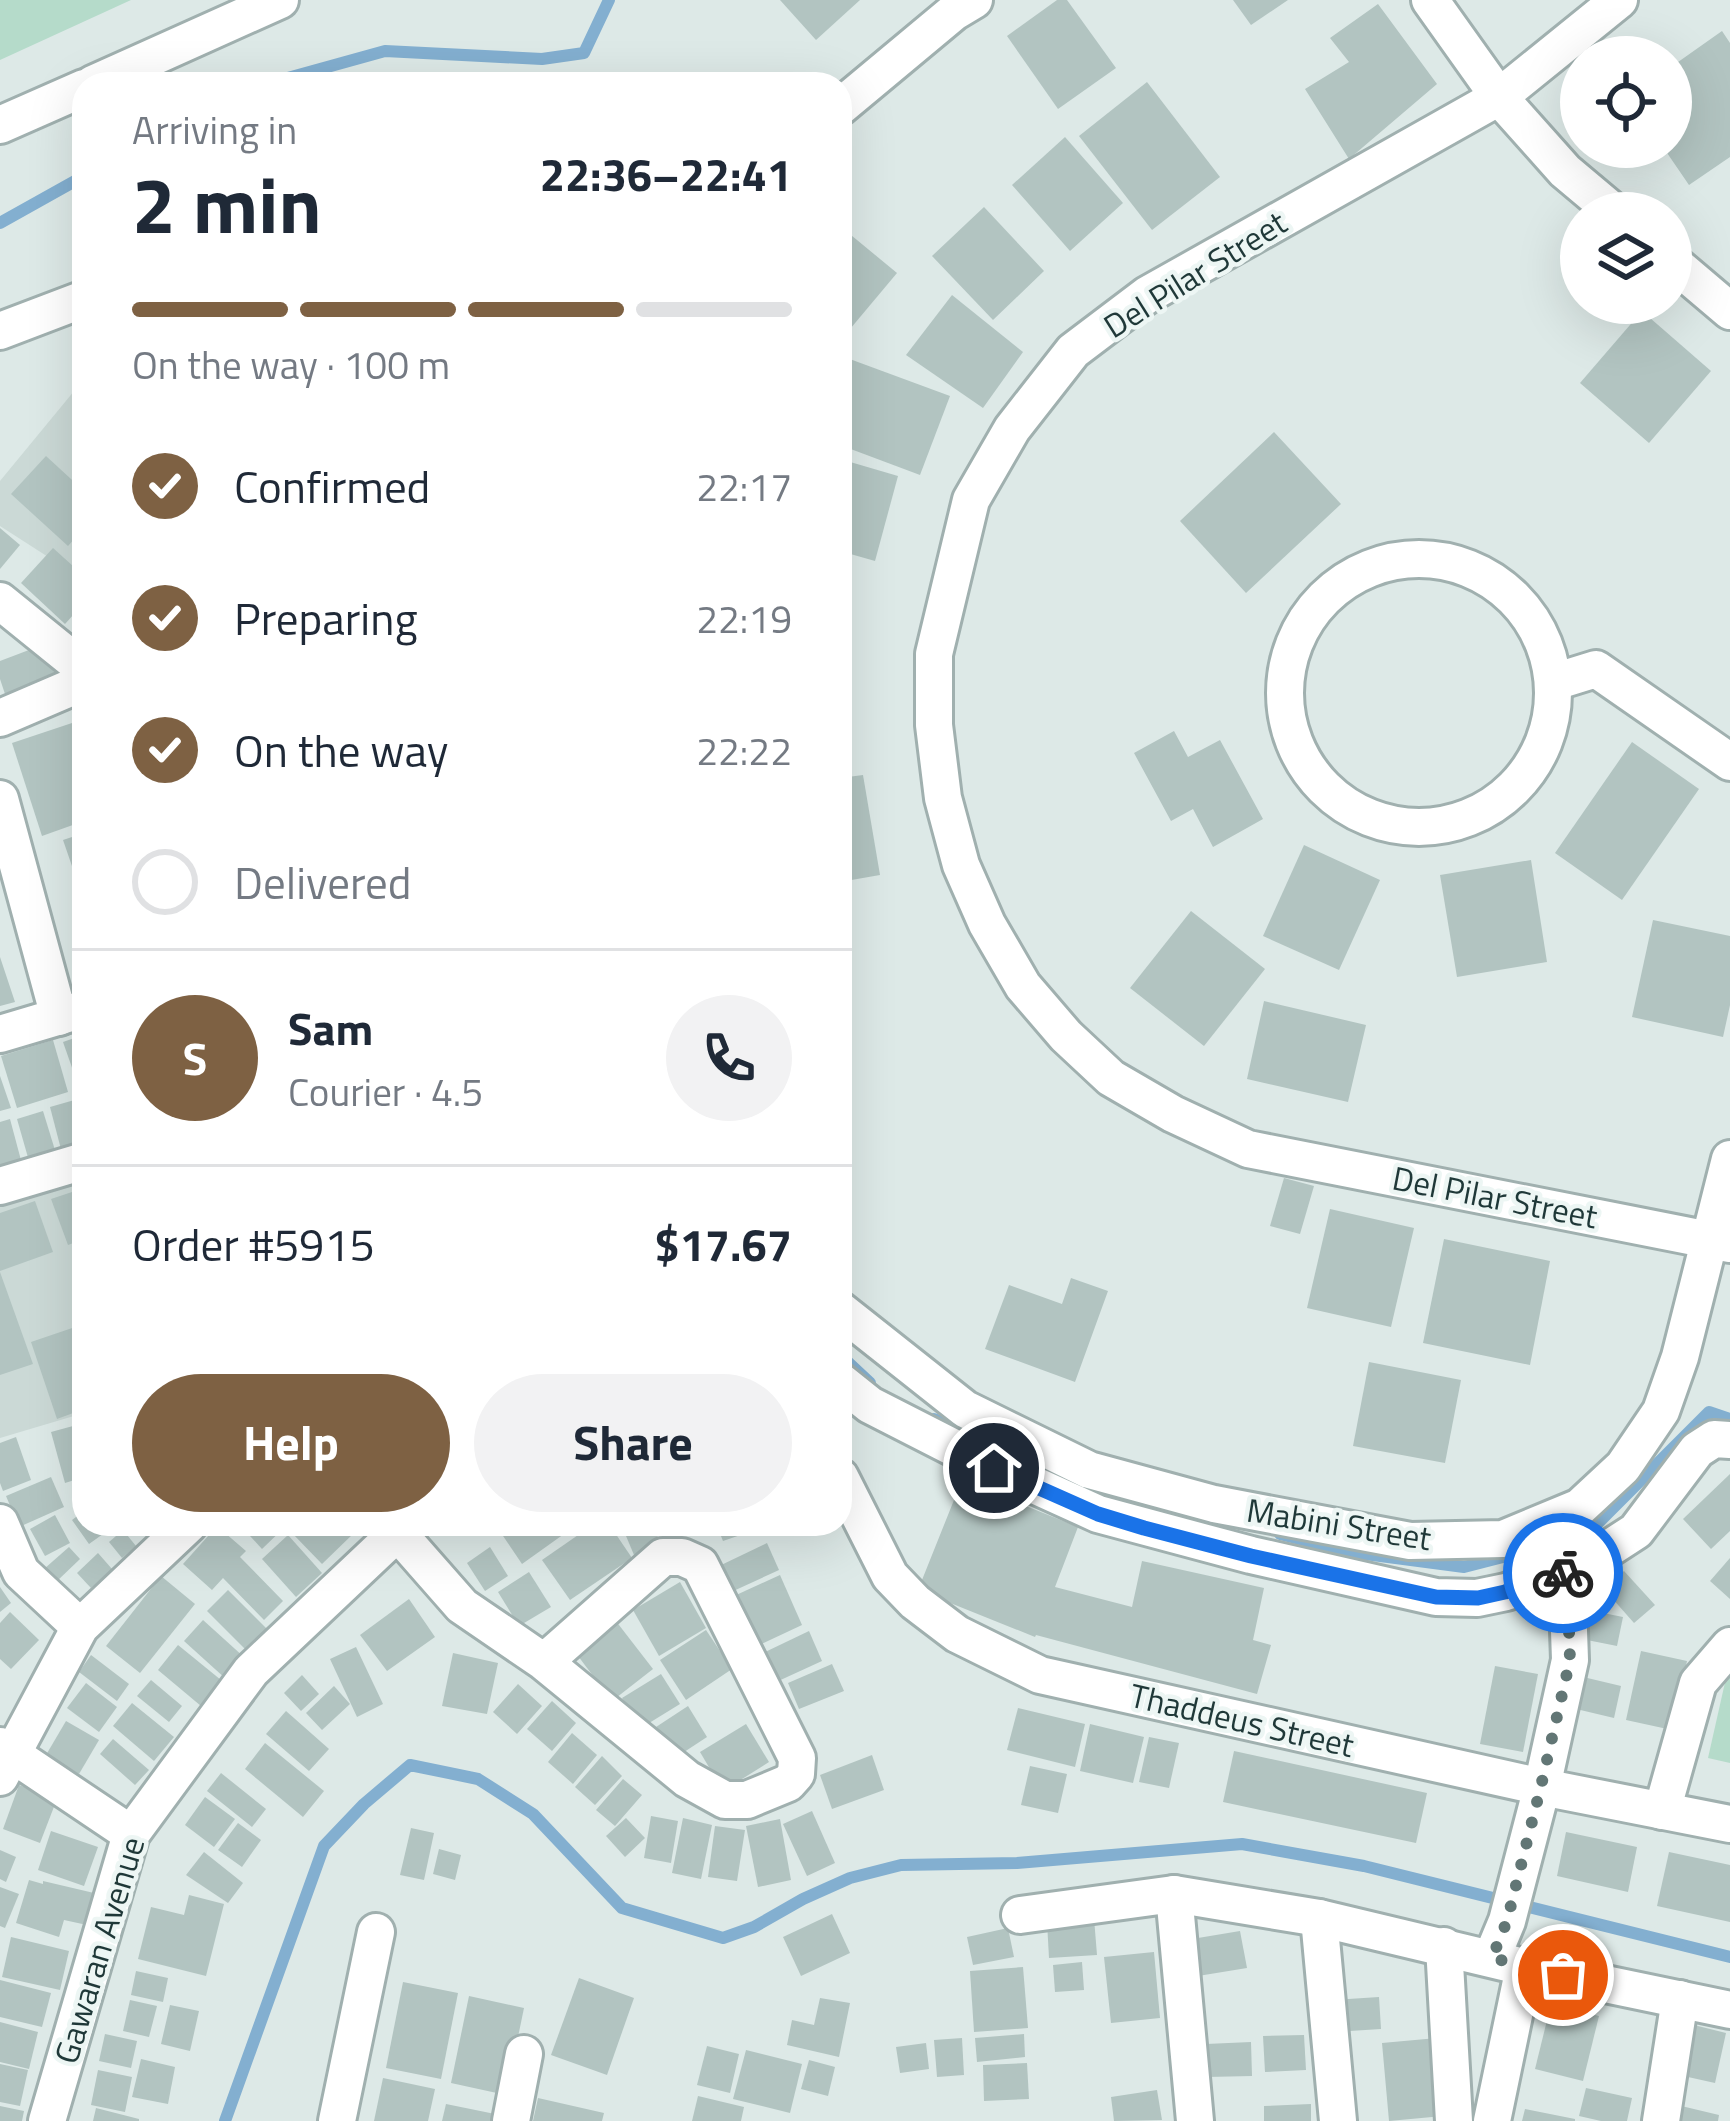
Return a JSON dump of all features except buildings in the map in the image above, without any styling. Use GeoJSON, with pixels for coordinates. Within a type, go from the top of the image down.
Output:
{"type":"FeatureCollection","features":[{"type":"Feature","properties":{"kind":"street"},"geometry":{"type":"LineString","coordinates":[[120,72],[280,0]]}},
{"type":"Feature","properties":{"kind":"street"},"geometry":{"type":"LineString","coordinates":[[852,96],[954,11],[974,0]]}},
{"type":"Feature","properties":{"kind":"street"},"geometry":{"type":"LineString","coordinates":[[1430,0],[1498,98],[1590,192]]}},
{"type":"Feature","properties":{"kind":"street","name":"Del Pilar Street"},"geometry":{"type":"LineString","coordinates":[[1619,0],[1498,98],[1147,295],[1073,352],[1012,429],[971,500],[934,654],[934,725],[943,798],[961,865],[987,924],[1023,986],[1111,1078],[1248,1149],[1720,1241]]}},
{"type":"Feature","properties":{"kind":"street"},"geometry":{"type":"LineString","coordinates":[[0,125],[72,93]]}},
{"type":"Feature","properties":{"kind":"street"},"geometry":{"type":"LineString","coordinates":[[1692,279],[1730,311]]}},
{"type":"Feature","properties":{"kind":"street"},"geometry":{"type":"LineString","coordinates":[[0,331],[72,304]]}},
{"type":"Feature","properties":{"kind":"street"},"geometry":{"type":"LineString","coordinates":[[1398,558],[1443,559],[1484,573],[1519,602],[1531,620],[1543,639],[1554,682],[1550,727],[1532,768],[1501,801],[1462,821],[1418,829],[1374,822],[1335,800],[1305,766],[1288,725],[1285,680],[1290,659],[1296,637],[1320,600],[1355,573],[1398,558]]}},
{"type":"Feature","properties":{"kind":"street"},"geometry":{"type":"LineString","coordinates":[[0,601],[72,658]]}},
{"type":"Feature","properties":{"kind":"street"},"geometry":{"type":"LineString","coordinates":[[1554,682],[1596,669],[1730,762]]}},
{"type":"Feature","properties":{"kind":"street"},"geometry":{"type":"LineString","coordinates":[[0,718],[72,687]]}},
{"type":"Feature","properties":{"kind":"street"},"geometry":{"type":"LineString","coordinates":[[0,799],[9,866],[72,1013],[0,1034]]}},
{"type":"Feature","properties":{"kind":"street","name":"Mabini Street"},"geometry":{"type":"LineString","coordinates":[[852,1320],[965,1409],[1089,1470],[1214,1504],[1410,1541],[1504,1539],[1580,1507],[1623,1468],[1661,1412],[1720,1241],[1730,1159]]}},
{"type":"Feature","properties":{"kind":"street"},"geometry":{"type":"LineString","coordinates":[[0,1186],[72,1165]]}},
{"type":"Feature","properties":{"kind":"street"},"geometry":{"type":"LineString","coordinates":[[852,1391],[870,1405],[1004,1473],[1098,1514],[1251,1556],[1436,1597],[1478,1598],[1567,1572],[1636,1531],[1697,1450],[1714,1439],[1730,1440]]}},
{"type":"Feature","properties":{"kind":"street","name":"Thaddeus Street"},"geometry":{"type":"LineString","coordinates":[[852,1501],[890,1576],[915,1602],[956,1634],[1040,1675],[1730,1825]]}},
{"type":"Feature","properties":{"kind":"street"},"geometry":{"type":"LineString","coordinates":[[0,1523],[21,1572],[80,1628]]}},
{"type":"Feature","properties":{"kind":"street"},"geometry":{"type":"LineString","coordinates":[[131,1834],[4,1759],[80,1628],[176,1536]]}},
{"type":"Feature","properties":{"kind":"street","name":"Gawaran Avenue"},"geometry":{"type":"LineString","coordinates":[[47,2121],[131,1834],[251,1671],[390,1536]]}},
{"type":"Feature","properties":{"kind":"street"},"geometry":{"type":"LineString","coordinates":[[406,1536],[462,1606],[544,1662],[687,1779],[725,1800],[747,1800],[788,1784],[796,1774],[796,1758],[700,1565],[682,1557],[663,1558],[544,1662]]}},
{"type":"Feature","properties":{"kind":"street"},"geometry":{"type":"LineString","coordinates":[[1492,2121],[1508,1962],[1507,1921],[1570,1660],[1567,1572]]}},
{"type":"Feature","properties":{"kind":"street"},"geometry":{"type":"LineString","coordinates":[[1662,1811],[1698,1683],[1730,1646]]}},
{"type":"Feature","properties":{"kind":"street"},"geometry":{"type":"LineString","coordinates":[[1020,1915],[1174,1894],[1319,1918],[1730,2010]]}},
{"type":"Feature","properties":{"kind":"street"},"geometry":{"type":"LineString","coordinates":[[1174,1894],[1195,2121]]}},
{"type":"Feature","properties":{"kind":"street"},"geometry":{"type":"LineString","coordinates":[[1319,1918],[1338,2121]]}},
{"type":"Feature","properties":{"kind":"street"},"geometry":{"type":"LineString","coordinates":[[337,2121],[376,1932]]}},
{"type":"Feature","properties":{"kind":"street"},"geometry":{"type":"LineString","coordinates":[[1444,1946],[1454,2121]]}},
{"type":"Feature","properties":{"kind":"street"},"geometry":{"type":"LineString","coordinates":[[1661,2121],[1680,1999]]}},
{"type":"Feature","properties":{"kind":"street"},"geometry":{"type":"LineString","coordinates":[[511,2121],[524,2054]]}},
{"type":"Feature","properties":{"kind":"shaded area"},"geometry":{"type":"Polygon","coordinates":[[[72,394],[72,572],[0,526],[0,481],[72,394]]]}},
{"type":"Feature","properties":{"kind":"shaded area"},"geometry":{"type":"Polygon","coordinates":[[[72,1178],[72,1417],[0,1438],[0,1200],[72,1178]]]}},
{"type":"Feature","properties":{"kind":"green space"},"geometry":{"type":"Polygon","coordinates":[[[0,0],[131,0],[0,60],[0,0]]]}},
{"type":"Feature","properties":{"kind":"green space"},"geometry":{"type":"Polygon","coordinates":[[[1726,1678],[1730,1678],[1730,1763],[1708,1758],[1726,1678]]]}},
{"type":"Feature","properties":{"kind":"waterway"},"geometry":{"type":"LineString","coordinates":[[309,72],[385,51],[542,59],[584,53],[609,0]]}},
{"type":"Feature","properties":{"kind":"waterway"},"geometry":{"type":"LineString","coordinates":[[0,223],[72,183]]}},
{"type":"Feature","properties":{"kind":"waterway"},"geometry":{"type":"LineString","coordinates":[[852,1366],[870,1383]]}},
{"type":"Feature","properties":{"kind":"waterway"},"geometry":{"type":"LineString","coordinates":[[1280,1534],[1350,1552],[1464,1567],[1585,1536],[1709,1412],[1730,1419]]}},
{"type":"Feature","properties":{"kind":"waterway"},"geometry":{"type":"LineString","coordinates":[[934,1419],[1004,1447]]}},
{"type":"Feature","properties":{"kind":"waterway"},"geometry":{"type":"LineString","coordinates":[[225,2121],[324,1846],[410,1765],[478,1779],[533,1814],[622,1908],[723,1938],[850,1878],[901,1865],[1017,1863],[1242,1844],[1364,1866],[1730,1957]]}},
{"type":"Feature","properties":{"kind":"way so far"},"geometry":{"type":"LineString","coordinates":[[1563,1573],[1567,1572],[1570,1660],[1507,1921],[1492,1958],[1563,1975]]}},
{"type":"Feature","properties":{"kind":"route"},"geometry":{"type":"LineString","coordinates":[[994,1468],[1098,1514],[1144,1528],[1436,1597],[1478,1598],[1563,1573]]}}]}
